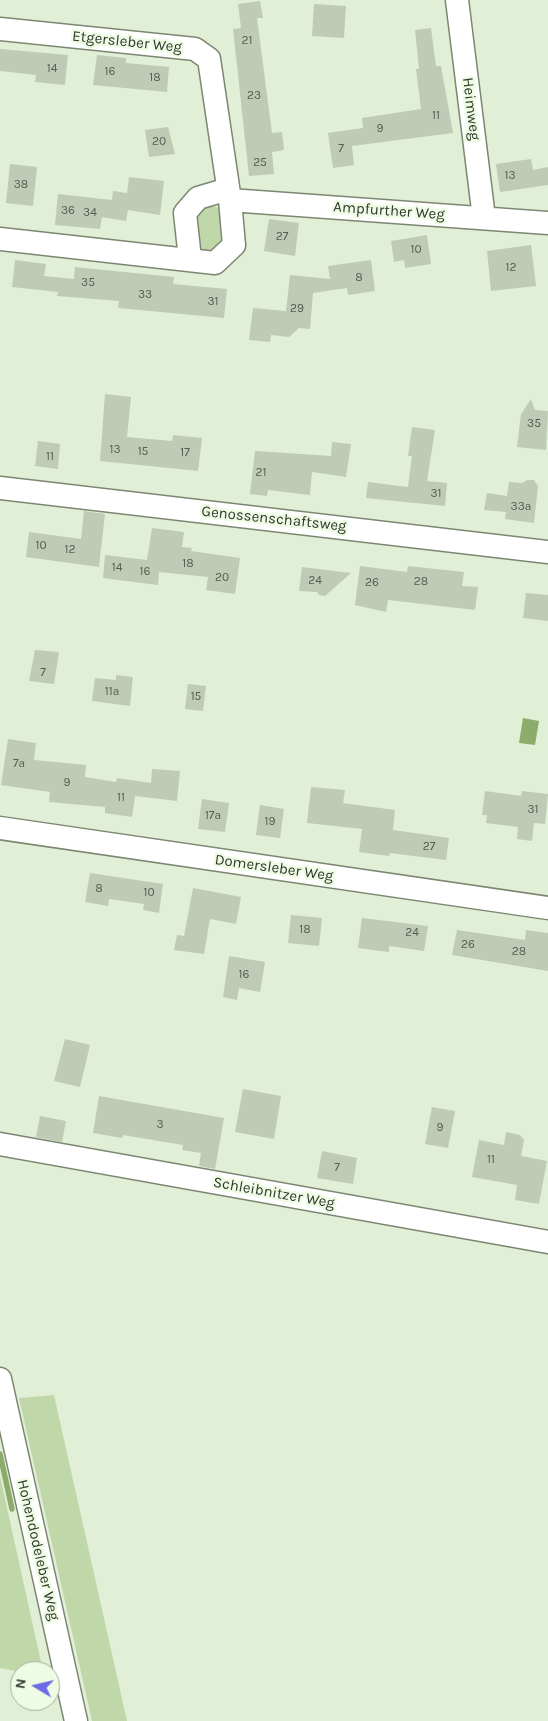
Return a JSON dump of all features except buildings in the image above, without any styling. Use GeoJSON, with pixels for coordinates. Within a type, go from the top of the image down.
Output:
{"type":"FeatureCollection","features":[{"type":"Feature","properties":{"kind":"street","name":"Heimweg"},"geometry":{"type":"LineString","coordinates":[[457,0],[484,218]]}},
{"type":"Feature","properties":{"kind":"street","name":"Etgersleber Weg"},"geometry":{"type":"LineString","coordinates":[[0,29],[195,48],[209,59],[229,195],[234,244],[215,263],[0,239]]}},
{"type":"Feature","properties":{"kind":"street","name":"Ampfurther Weg"},"geometry":{"type":"LineString","coordinates":[[229,195],[548,223]]}},
{"type":"Feature","properties":{"kind":"street"},"geometry":{"type":"LineString","coordinates":[[190,260],[185,214],[198,198],[229,195]]}},
{"type":"Feature","properties":{"kind":"street","name":"Genossenschaftsweg"},"geometry":{"type":"LineString","coordinates":[[0,488],[548,552]]}},
{"type":"Feature","properties":{"kind":"street","name":"Domersleber Weg"},"geometry":{"type":"LineString","coordinates":[[0,828],[548,908]]}},
{"type":"Feature","properties":{"kind":"street","name":"Schleibnitzer Weg"},"geometry":{"type":"LineString","coordinates":[[0,1144],[548,1242]]}},
{"type":"Feature","properties":{"kind":"street","name":"Hohendodeleber Weg"},"geometry":{"type":"LineString","coordinates":[[0,1379],[76,1721]]}},
{"type":"Feature","properties":{"kind":"shaded area"},"geometry":{"type":"Polygon","coordinates":[[[211,206],[220,208],[224,244],[220,251],[203,254],[196,238],[195,225],[198,207],[211,206]]]}},
{"type":"Feature","properties":{"kind":"shaded area"},"geometry":{"type":"Polygon","coordinates":[[[523,718],[539,721],[535,745],[519,743],[523,718]]]}},
{"type":"Feature","properties":{"kind":"shaded area"},"geometry":{"type":"Polygon","coordinates":[[[54,1395],[127,1721],[92,1721],[19,1398],[54,1395]]]}},
{"type":"Feature","properties":{"kind":"shaded area"},"geometry":{"type":"Polygon","coordinates":[[[0,1476],[41,1661],[10,1661],[10,1670],[0,1668],[0,1476]]]}},
{"type":"Feature","properties":{"kind":"waterway"},"geometry":{"type":"LineString","coordinates":[[0,1454],[12,1509]]}}]}
